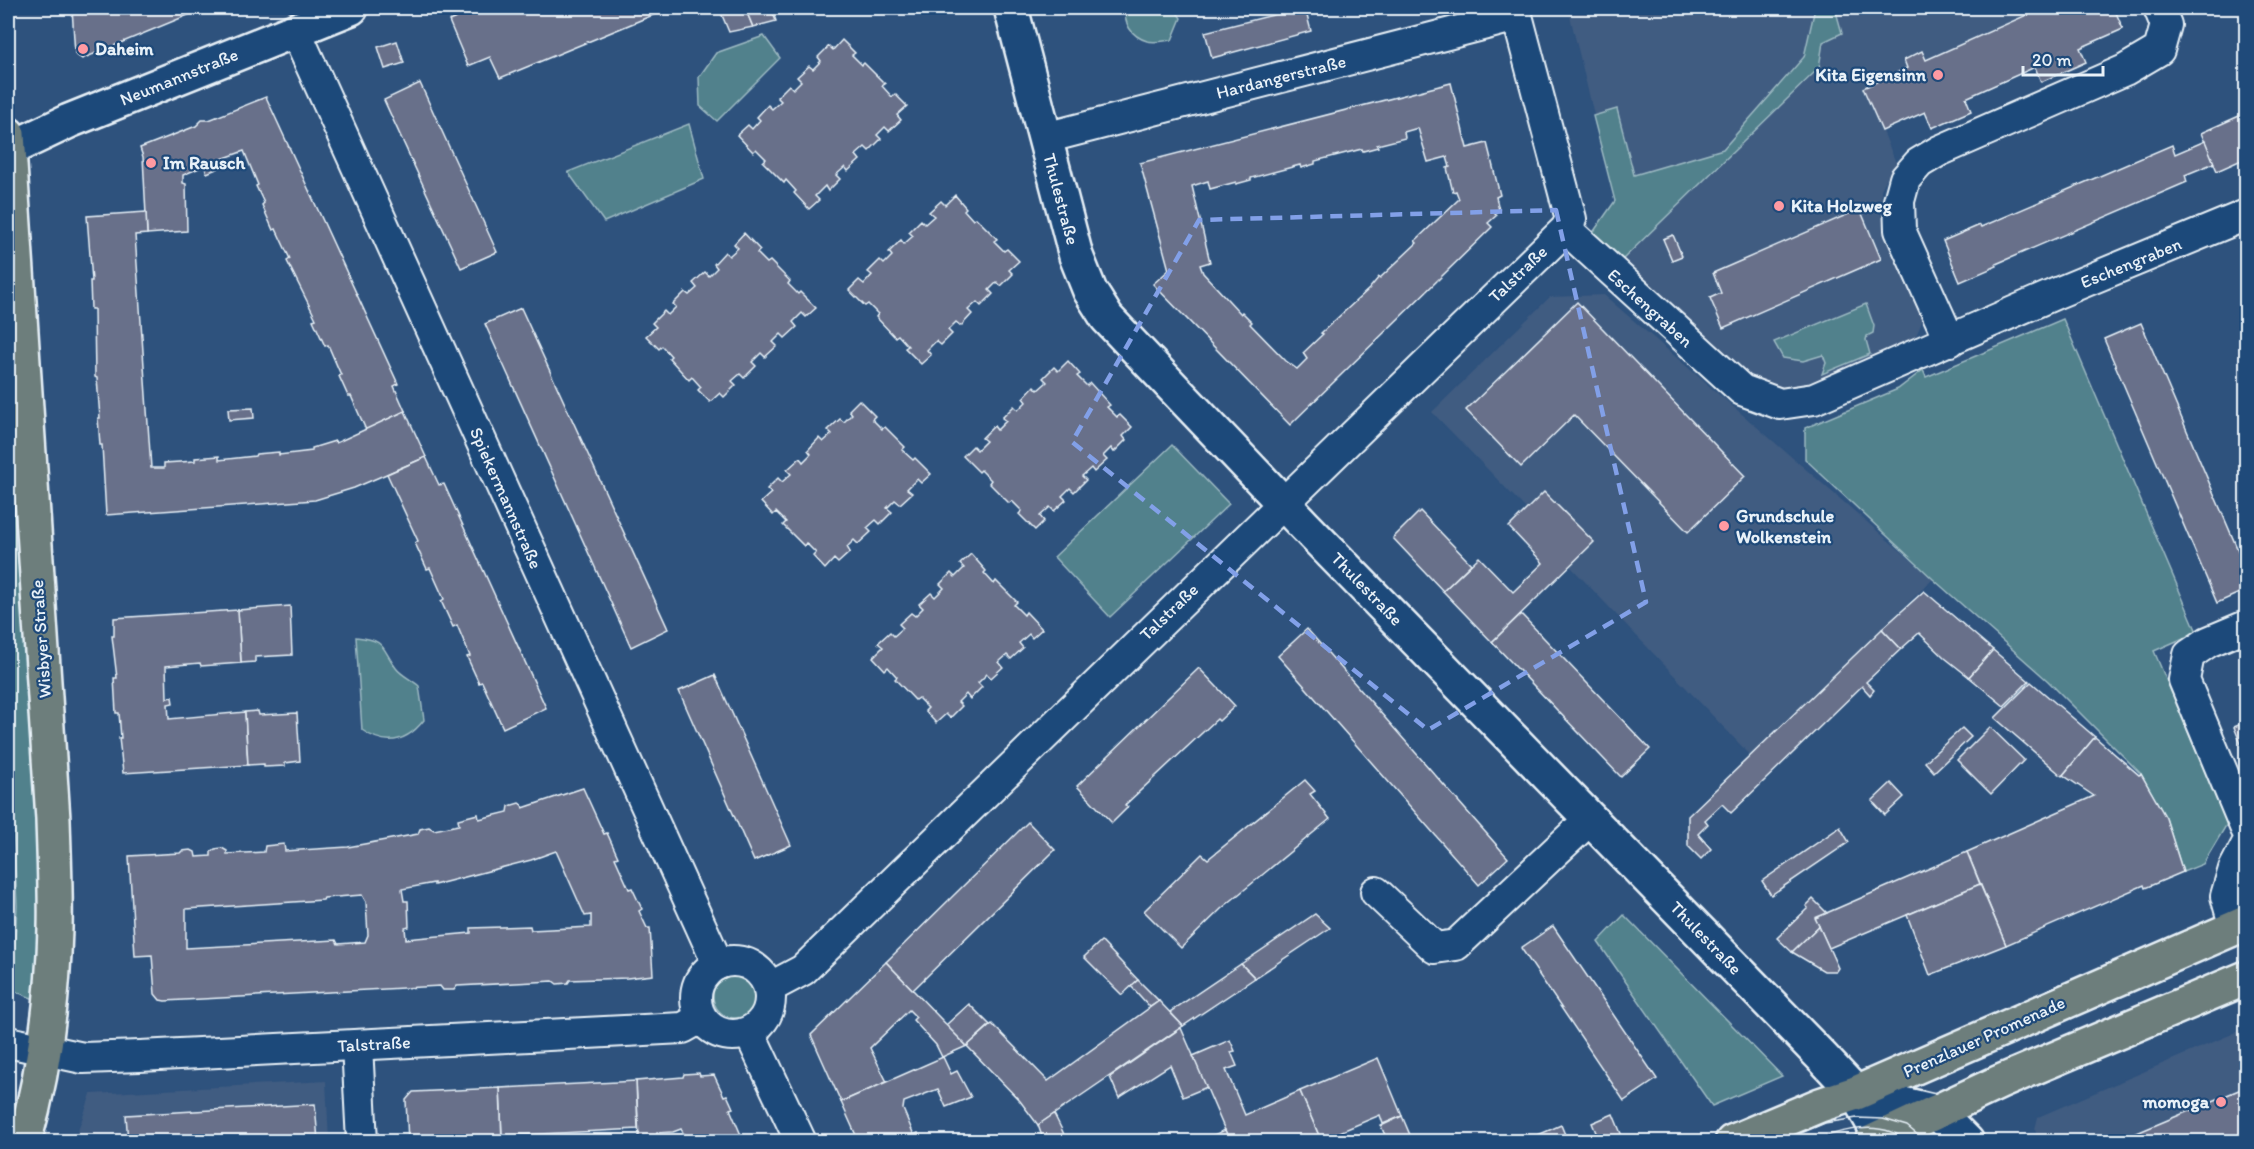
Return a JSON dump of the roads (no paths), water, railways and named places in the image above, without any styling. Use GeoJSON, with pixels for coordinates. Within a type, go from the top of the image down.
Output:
{"type":"FeatureCollection","features":[{"type":"Feature","properties":{"kind":"main road","name":"Wisbyer Straße"},"geometry":{"type":"LineString","coordinates":[[8,134],[53,819],[55,929],[44,1050],[37,1098],[24,1142]]}},
{"type":"Feature","properties":{"kind":"main road","name":"Prenzlauer Promenade"},"geometry":{"type":"LineString","coordinates":[[1732,1142],[1820,1105],[1856,1093],[2241,925]]}},
{"type":"Feature","properties":{"kind":"main road"},"geometry":{"type":"LineString","coordinates":[[1880,1140],[2000,1082],[2247,978]]}},
{"type":"Feature","properties":{"kind":"street","name":"Neumannstraße"},"geometry":{"type":"LineString","coordinates":[[8,150],[69,121],[351,8]]}},
{"type":"Feature","properties":{"kind":"street","name":"Thulestraße"},"geometry":{"type":"LineString","coordinates":[[1011,8],[1076,256],[1097,305],[1119,332],[1856,1093],[1880,1140]]}},
{"type":"Feature","properties":{"kind":"street"},"geometry":{"type":"LineString","coordinates":[[1950,341],[1900,230],[1899,201],[1905,179],[1919,163],[1939,151],[2125,69],[2159,50],[2166,25],[2159,8]]}},
{"type":"Feature","properties":{"kind":"street","name":"Hardangerstraße"},"geometry":{"type":"LineString","coordinates":[[1045,138],[1516,12]]}},
{"type":"Feature","properties":{"kind":"street"},"geometry":{"type":"LineString","coordinates":[[1516,12],[1571,219],[1566,229]]}},
{"type":"Feature","properties":{"kind":"street","name":"Spiekermannstraße"},"geometry":{"type":"LineString","coordinates":[[295,30],[718,964]]}},
{"type":"Feature","properties":{"kind":"street","name":"Eschengraben"},"geometry":{"type":"LineString","coordinates":[[1566,229],[1742,390],[1780,404],[1814,399],[2058,293],[2247,215]]}},
{"type":"Feature","properties":{"kind":"street","name":"Talstraße"},"geometry":{"type":"LineString","coordinates":[[769,988],[803,970],[1566,229]]}},
{"type":"Feature","properties":{"kind":"street"},"geometry":{"type":"LineString","coordinates":[[2247,626],[2208,642],[2189,655],[2184,680],[2247,829]]}},
{"type":"Feature","properties":{"kind":"street"},"geometry":{"type":"LineString","coordinates":[[1376,892],[1435,948],[1456,945],[1590,819]]}},
{"type":"Feature","properties":{"kind":"street","name":"Prenzlauer Promenade"},"geometry":{"type":"LineString","coordinates":[[2241,925],[2226,896],[2234,869],[2247,846]]}},
{"type":"Feature","properties":{"kind":"street"},"geometry":{"type":"LineString","coordinates":[[730,961],[748,965],[763,977],[769,988],[770,1001],[766,1013],[759,1024],[749,1032],[736,1035],[722,1034],[710,1028],[701,1018],[696,1006],[696,993],[707,971],[718,964],[730,961]]}},
{"type":"Feature","properties":{"kind":"street","name":"Talstraße"},"geometry":{"type":"LineString","coordinates":[[8,1042],[83,1058],[683,1028],[701,1018]]}},
{"type":"Feature","properties":{"kind":"street"},"geometry":{"type":"LineString","coordinates":[[749,1032],[801,1142]]}},
{"type":"Feature","properties":{"kind":"street"},"geometry":{"type":"LineString","coordinates":[[357,1045],[362,1142]]}},
{"type":"Feature","properties":{"kind":"street"},"geometry":{"type":"LineString","coordinates":[[1856,1093],[1937,1112],[1966,1142]]}},
{"type":"Feature","properties":{"kind":"tram line"},"geometry":{"type":"LineString","coordinates":[[1780,1142],[1825,1123],[1857,1118],[1883,1119],[1907,1126],[1926,1142]]}},
{"type":"Feature","properties":{"kind":"tram line"},"geometry":{"type":"LineString","coordinates":[[1811,1142],[1840,1132],[1872,1128],[1893,1133],[1908,1142]]}},
{"type":"Feature","properties":{"kind":"place","name":"Daheim"},"geometry":{"type":"Point","coordinates":[83,49]}},
{"type":"Feature","properties":{"kind":"place","name":"Kita Eigensinn"},"geometry":{"type":"Point","coordinates":[1938,75]}},
{"type":"Feature","properties":{"kind":"place","name":"Im Rausch"},"geometry":{"type":"Point","coordinates":[151,163]}},
{"type":"Feature","properties":{"kind":"place","name":"Kita Holzweg"},"geometry":{"type":"Point","coordinates":[1779,206]}},
{"type":"Feature","properties":{"kind":"place","name":"Grundschule Wolkenstein"},"geometry":{"type":"Point","coordinates":[1724,526]}},
{"type":"Feature","properties":{"kind":"place","name":"momoga"},"geometry":{"type":"Point","coordinates":[2221,1102]}}]}
